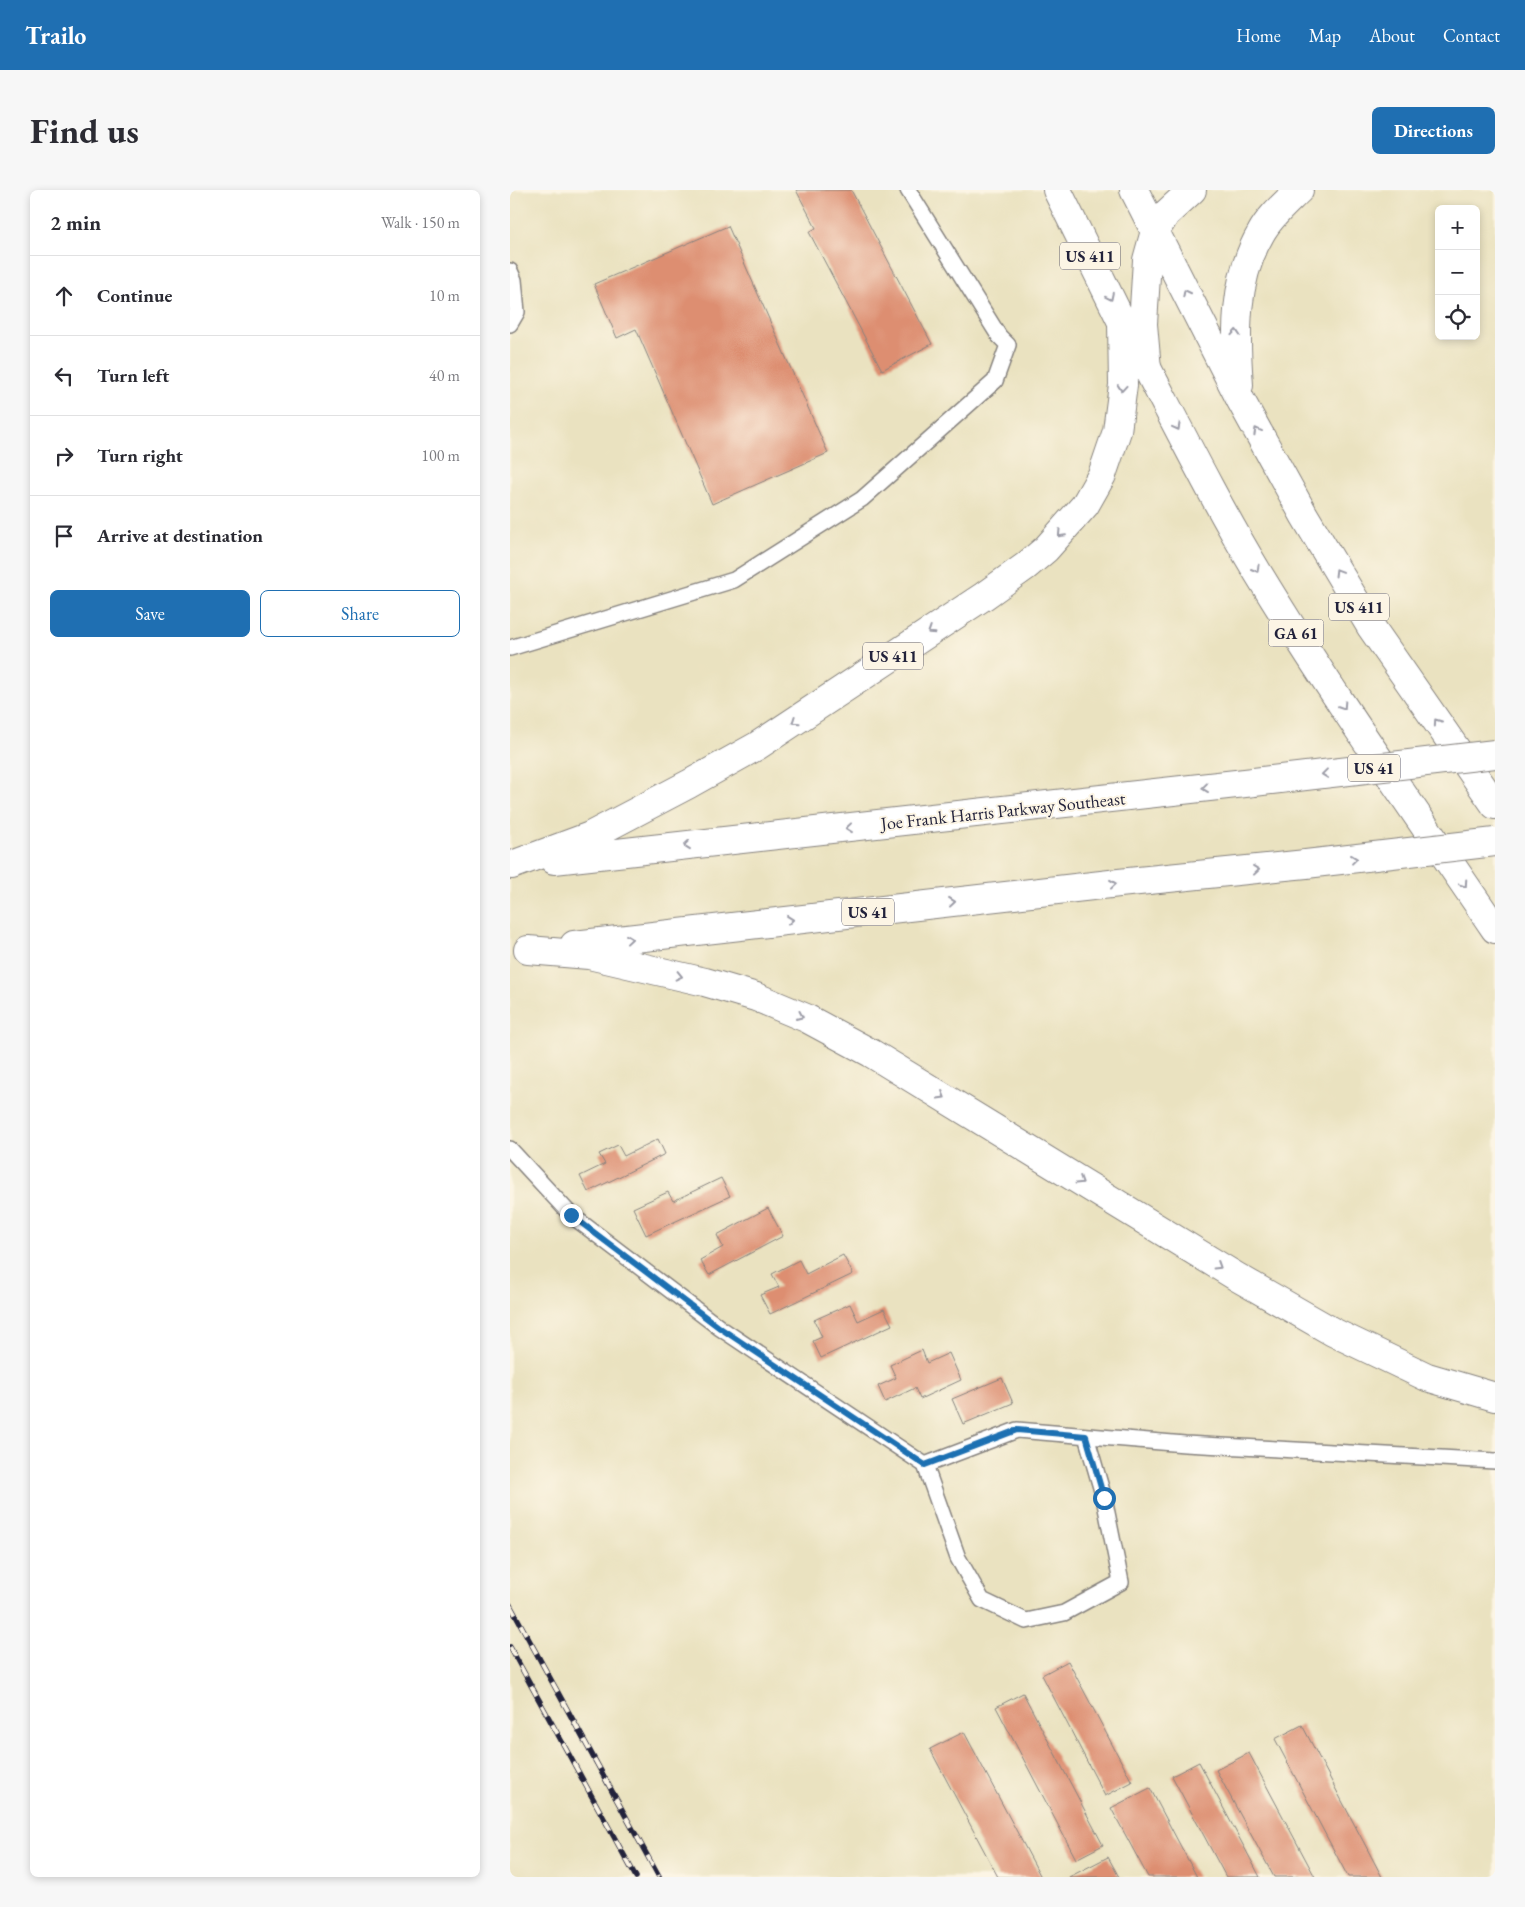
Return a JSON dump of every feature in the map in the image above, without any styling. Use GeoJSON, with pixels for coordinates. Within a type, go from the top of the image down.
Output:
{"type":"FeatureCollection","features":[{"type":"Feature","properties":{"kind":"main road","name":"US 411"},"geometry":{"type":"LineString","coordinates":[[511,865],[590,836],[757,746],[984,596],[1026,566],[1046,550],[1086,505],[1102,475],[1117,431],[1123,385],[1122,322],[1057,190]]}},
{"type":"Feature","properties":{"kind":"main road","name":"US 411"},"geometry":{"type":"LineString","coordinates":[[1134,190],[1240,399],[1304,515],[1371,627],[1495,805]]}},
{"type":"Feature","properties":{"kind":"main road"},"geometry":{"type":"LineString","coordinates":[[1147,369],[1143,324],[1147,260],[1155,231],[1166,214],[1192,190]]}},
{"type":"Feature","properties":{"kind":"main road"},"geometry":{"type":"LineString","coordinates":[[1240,399],[1235,341],[1237,310],[1242,281],[1250,255],[1262,232],[1279,209],[1299,190]]}},
{"type":"Feature","properties":{"kind":"main road","name":"GA 61"},"geometry":{"type":"LineString","coordinates":[[1122,322],[1258,572],[1351,718],[1495,929]]}},
{"type":"Feature","properties":{"kind":"main road","name":"Joe Frank Harris Parkway Southeast"},"geometry":{"type":"LineString","coordinates":[[511,865],[1495,754]]}},
{"type":"Feature","properties":{"kind":"main road","name":"US 41"},"geometry":{"type":"LineString","coordinates":[[519,951],[1495,842]]}},
{"type":"Feature","properties":{"kind":"main road"},"geometry":{"type":"LineString","coordinates":[[519,951],[588,955],[705,982],[756,997],[806,1018],[871,1053],[1237,1277],[1333,1332],[1427,1377],[1495,1398]]}},
{"type":"Feature","properties":{"kind":"lane"},"geometry":{"type":"LineString","coordinates":[[510,648],[734,580],[862,499],[995,381],[1008,345],[999,336],[908,190]]}},
{"type":"Feature","properties":{"kind":"lane"},"geometry":{"type":"LineString","coordinates":[[510,271],[514,280],[517,312],[510,324]]}},
{"type":"Feature","properties":{"kind":"lane"},"geometry":{"type":"LineString","coordinates":[[510,1149],[571,1215],[720,1328],[925,1465],[958,1558],[982,1600],[1026,1621],[1064,1613],[1121,1582],[1104,1498],[1086,1436]]}},
{"type":"Feature","properties":{"kind":"lane"},"geometry":{"type":"LineString","coordinates":[[925,1465],[1017,1430],[1185,1444],[1495,1461]]}},
{"type":"Feature","properties":{"kind":"building"},"geometry":{"type":"Polygon","coordinates":[[[796,190],[851,190],[932,344],[882,370],[809,232],[816,228],[796,190]]]}},
{"type":"Feature","properties":{"kind":"building"},"geometry":{"type":"Polygon","coordinates":[[[728,226],[828,453],[712,504],[636,329],[617,338],[594,284],[728,226]]]}},
{"type":"Feature","properties":{"kind":"building"},"geometry":{"type":"Polygon","coordinates":[[[658,1139],[665,1154],[588,1192],[580,1176],[605,1164],[599,1154],[618,1145],[624,1156],[658,1139]]]}},
{"type":"Feature","properties":{"kind":"building"},"geometry":{"type":"Polygon","coordinates":[[[721,1178],[730,1196],[646,1235],[633,1208],[668,1192],[673,1201],[721,1178]]]}},
{"type":"Feature","properties":{"kind":"building"},"geometry":{"type":"Polygon","coordinates":[[[768,1208],[783,1236],[709,1275],[700,1260],[723,1247],[717,1235],[768,1208]]]}},
{"type":"Feature","properties":{"kind":"building"},"geometry":{"type":"Polygon","coordinates":[[[843,1255],[853,1274],[770,1314],[760,1295],[779,1287],[772,1274],[799,1260],[806,1274],[843,1255]]]}},
{"type":"Feature","properties":{"kind":"building"},"geometry":{"type":"Polygon","coordinates":[[[850,1304],[858,1321],[884,1309],[892,1325],[821,1358],[813,1341],[822,1337],[814,1320],[850,1304]]]}},
{"type":"Feature","properties":{"kind":"building"},"geometry":{"type":"Polygon","coordinates":[[[922,1350],[927,1363],[949,1353],[961,1380],[920,1399],[915,1388],[885,1402],[878,1386],[896,1378],[890,1365],[922,1350]]]}},
{"type":"Feature","properties":{"kind":"building"},"geometry":{"type":"Polygon","coordinates":[[[1002,1378],[1013,1403],[963,1424],[952,1399],[1002,1378]]]}},
{"type":"Feature","properties":{"kind":"building"},"geometry":{"type":"Polygon","coordinates":[[[1068,1661],[1132,1782],[1105,1796],[1042,1675],[1068,1661]]]}},
{"type":"Feature","properties":{"kind":"building"},"geometry":{"type":"Polygon","coordinates":[[[1023,1693],[1103,1845],[1076,1859],[996,1707],[1023,1693]]]}},
{"type":"Feature","properties":{"kind":"building"},"geometry":{"type":"Polygon","coordinates":[[[1302,1725],[1382,1877],[1348,1877],[1275,1739],[1302,1725]]]}},
{"type":"Feature","properties":{"kind":"building"},"geometry":{"type":"Polygon","coordinates":[[[964,1732],[1041,1877],[998,1877],[930,1749],[964,1732]]]}},
{"type":"Feature","properties":{"kind":"building"},"geometry":{"type":"Polygon","coordinates":[[[1249,1753],[1315,1877],[1274,1877],[1216,1770],[1249,1753]]]}},
{"type":"Feature","properties":{"kind":"building"},"geometry":{"type":"Polygon","coordinates":[[[1199,1762],[1260,1877],[1226,1877],[1172,1776],[1199,1762]]]}},
{"type":"Feature","properties":{"kind":"building"},"geometry":{"type":"Polygon","coordinates":[[[1150,1788],[1197,1877],[1148,1877],[1111,1808],[1150,1788]]]}},
{"type":"Feature","properties":{"kind":"building"},"geometry":{"type":"Polygon","coordinates":[[[1108,1857],[1119,1877],[1069,1877],[1108,1857]]]}},
{"type":"Feature","properties":{"kind":"railway"},"geometry":{"type":"LineString","coordinates":[[510,1605],[659,1877]]}},
{"type":"Feature","properties":{"kind":"railway"},"geometry":{"type":"LineString","coordinates":[[510,1647],[636,1877]]}},
{"type":"Feature","properties":{"kind":"route"},"geometry":{"type":"LineString","coordinates":[[571,1215],[720,1328],[925,1465],[1017,1430],[1086,1436],[1104,1498]]}}]}
